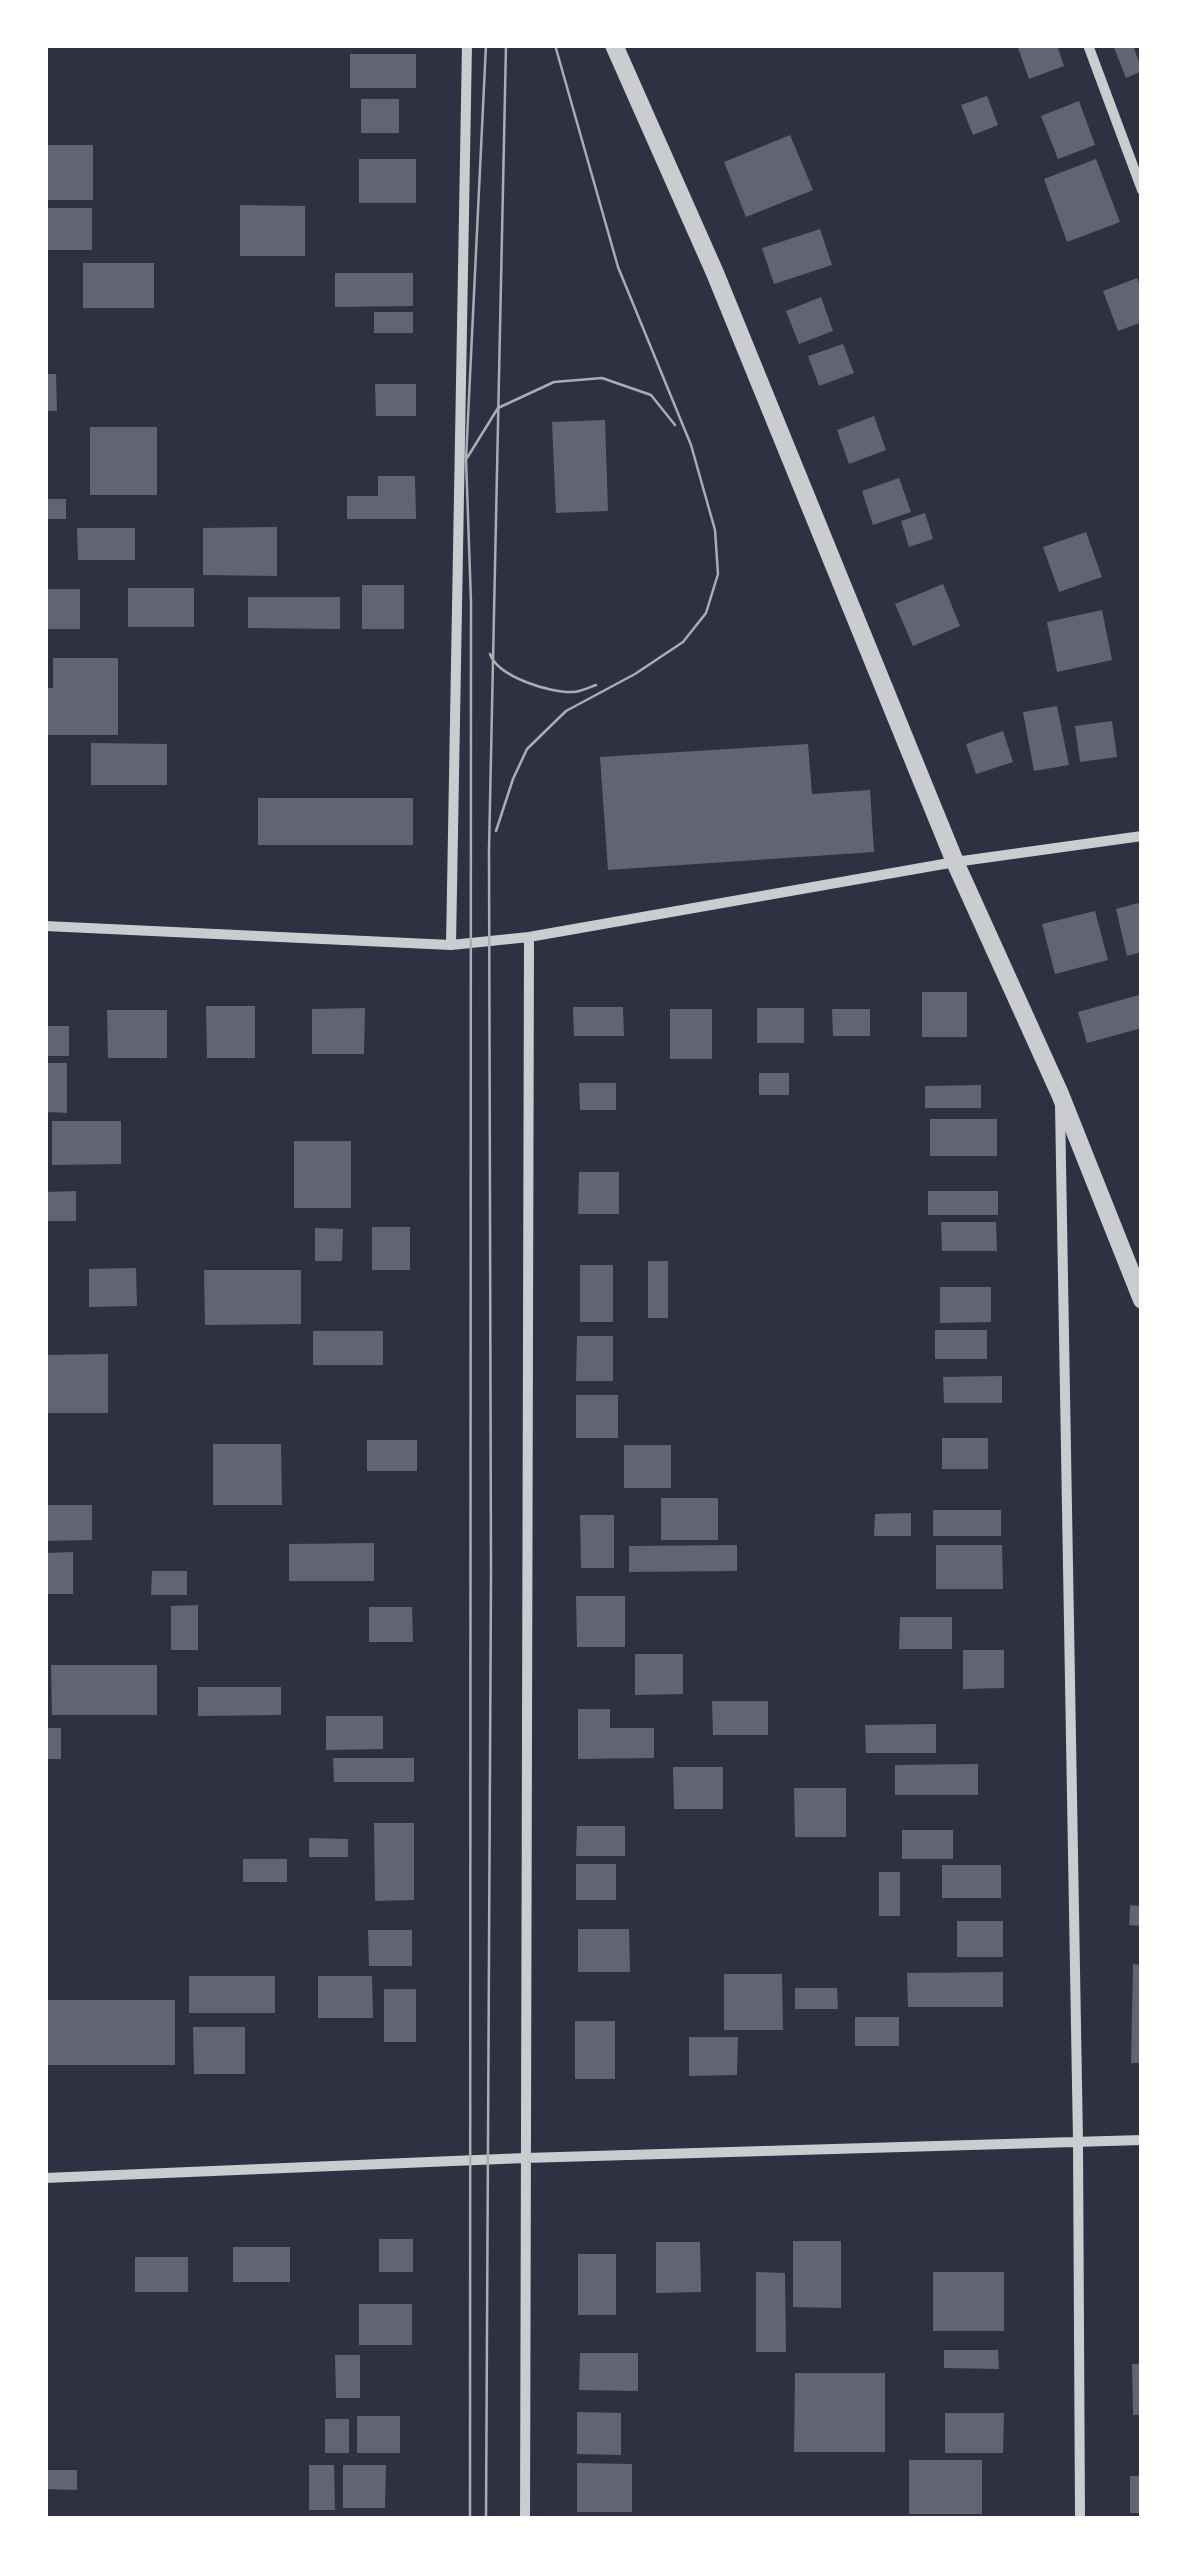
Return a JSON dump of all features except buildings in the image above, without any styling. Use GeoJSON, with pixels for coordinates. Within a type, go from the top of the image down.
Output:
{"type":"FeatureCollection","features":[{"type":"Feature","properties":{"kind":"street"},"geometry":{"type":"LineString","coordinates":[[450,944],[467,45]]}},
{"type":"Feature","properties":{"kind":"street"},"geometry":{"type":"LineString","coordinates":[[614,45],[715,273],[955,862],[1060,1094],[1142,1300]]}},
{"type":"Feature","properties":{"kind":"street"},"geometry":{"type":"LineString","coordinates":[[1088,45],[1142,190]]}},
{"type":"Feature","properties":{"kind":"street"},"geometry":{"type":"LineString","coordinates":[[45,926],[450,944],[529,937],[955,862],[1142,836]]}},
{"type":"Feature","properties":{"kind":"street"},"geometry":{"type":"LineString","coordinates":[[524,2519],[529,937]]}},
{"type":"Feature","properties":{"kind":"street"},"geometry":{"type":"LineString","coordinates":[[1060,1094],[1078,2141],[1080,2519]]}},
{"type":"Feature","properties":{"kind":"street"},"geometry":{"type":"LineString","coordinates":[[45,2178],[525,2158],[1142,2140]]}},
{"type":"Feature","properties":{"kind":"tram line"},"geometry":{"type":"LineString","coordinates":[[470,2519],[471,602],[466,459],[486,45]]}},
{"type":"Feature","properties":{"kind":"tram line"},"geometry":{"type":"LineString","coordinates":[[486,2519],[491,1574],[489,850],[506,45]]}},
{"type":"Feature","properties":{"kind":"tram line"},"geometry":{"type":"LineString","coordinates":[[496,831],[527,749],[566,711],[635,674],[683,642],[706,613],[718,574],[715,530],[691,445],[618,267],[555,45]]}},
{"type":"Feature","properties":{"kind":"tram line"},"geometry":{"type":"LineString","coordinates":[[467,458],[498,408],[554,382],[602,378],[651,395],[675,425]]}},
{"type":"Feature","properties":{"kind":"tram line"},"geometry":{"type":"LineString","coordinates":[[490,654],[503,670],[551,690],[573,692],[596,685]]}}]}
